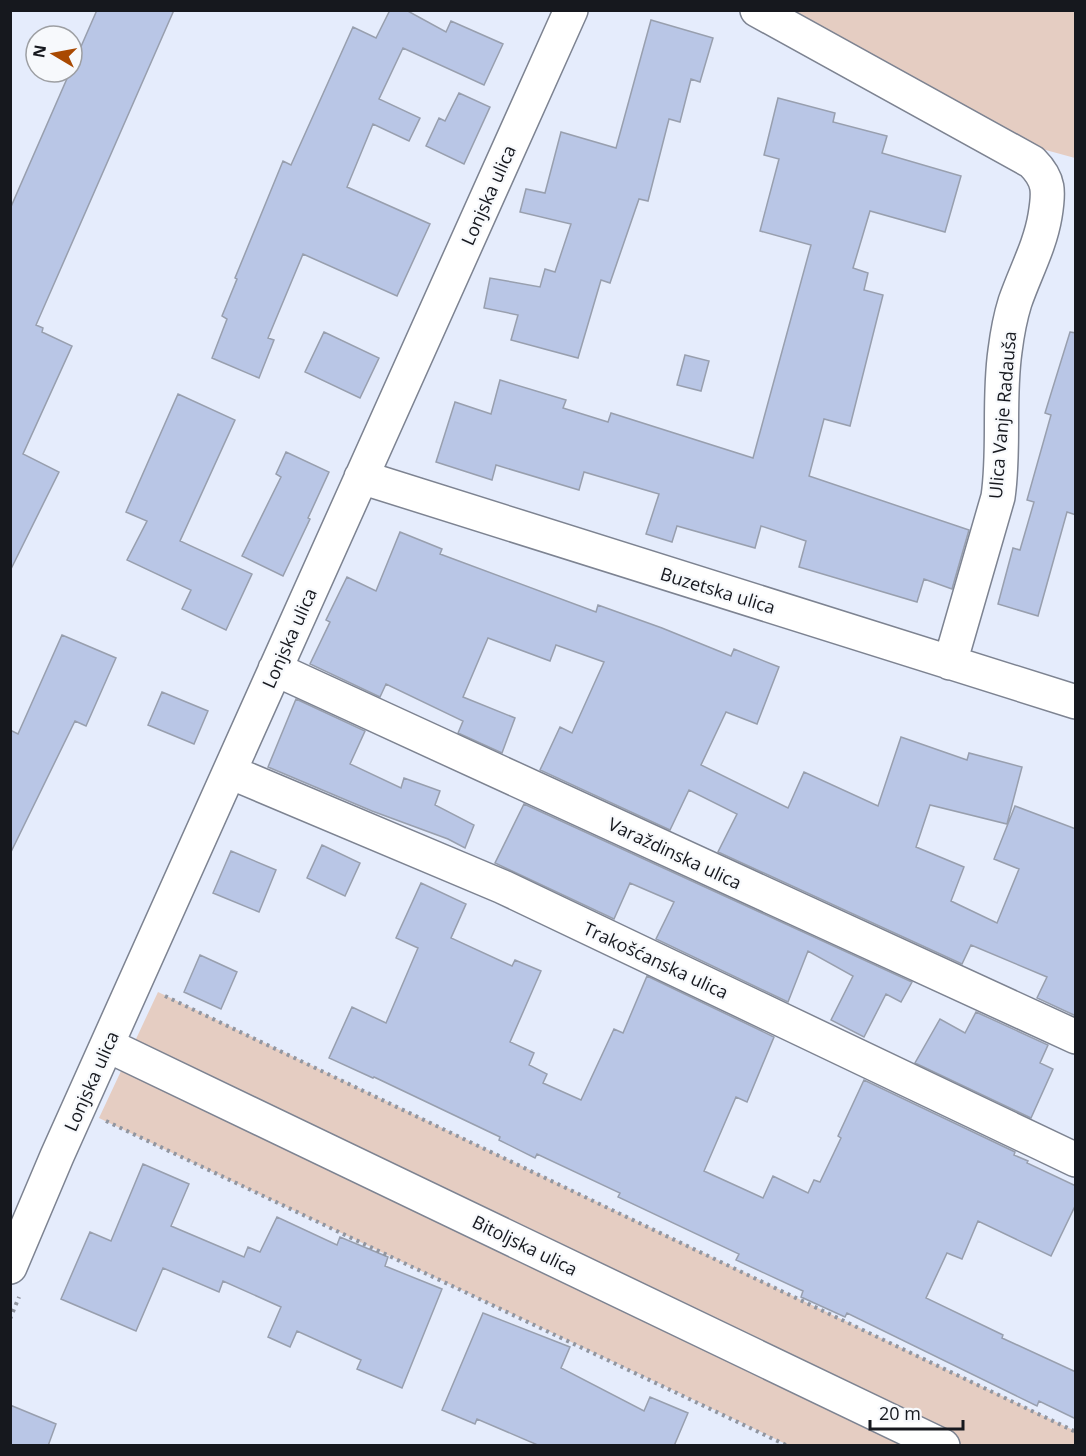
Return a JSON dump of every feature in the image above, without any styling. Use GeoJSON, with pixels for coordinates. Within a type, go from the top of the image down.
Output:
{"type":"FeatureCollection","features":[{"type":"Feature","properties":{"kind":"street","name":"Lonjska ulica"},"geometry":{"type":"LineString","coordinates":[[10,1267],[57,1156],[571,10]]}},
{"type":"Feature","properties":{"kind":"street","name":"Ulica Vanje Radauša"},"geometry":{"type":"LineString","coordinates":[[757,10],[1032,162],[1041,171],[1048,184],[1044,223],[1015,303],[1005,353],[1001,388],[1001,475],[998,497],[950,663]]}},
{"type":"Feature","properties":{"kind":"street","name":"Buzetska ulica"},"geometry":{"type":"LineString","coordinates":[[361,477],[1076,702]]}},
{"type":"Feature","properties":{"kind":"street","name":"Varaždinska ulica"},"geometry":{"type":"LineString","coordinates":[[275,669],[1076,1037]]}},
{"type":"Feature","properties":{"kind":"street","name":"Trakošćanska ulica"},"geometry":{"type":"LineString","coordinates":[[230,772],[503,888],[1076,1160]]}},
{"type":"Feature","properties":{"kind":"street","name":"Bitoljska ulica"},"geometry":{"type":"LineString","coordinates":[[107,1045],[943,1446]]}},
{"type":"Feature","properties":{"kind":"path"},"geometry":{"type":"LineString","coordinates":[[158,992],[1076,1432]]}},
{"type":"Feature","properties":{"kind":"path"},"geometry":{"type":"LineString","coordinates":[[99,1118],[788,1446]]}},
{"type":"Feature","properties":{"kind":"shaded area"},"geometry":{"type":"Polygon","coordinates":[[[791,11],[1075,11],[1075,158],[1042,149],[791,11]]]}},
{"type":"Feature","properties":{"kind":"shaded area"},"geometry":{"type":"Polygon","coordinates":[[[158,992],[1075,1431],[1075,1445],[788,1445],[99,1118],[158,992]]]}},
{"type":"Feature","properties":{"kind":"building"},"geometry":{"type":"Polygon","coordinates":[[[97,10],[174,10],[36,325],[43,328],[42,332],[72,346],[23,454],[59,472],[10,571],[10,209],[65,84],[84,84],[84,40],[97,10]]]}},
{"type":"Feature","properties":{"kind":"building"},"geometry":{"type":"Polygon","coordinates":[[[390,10],[406,10],[446,32],[451,21],[503,44],[484,85],[403,48],[379,99],[420,118],[409,141],[373,124],[347,187],[430,224],[397,296],[303,254],[268,338],[274,340],[259,378],[212,358],[227,319],[222,316],[237,279],[235,278],[283,161],[291,165],[353,27],[376,38],[390,10]]]}},
{"type":"Feature","properties":{"kind":"building"},"geometry":{"type":"Polygon","coordinates":[[[651,20],[713,38],[700,82],[691,79],[680,122],[669,119],[648,201],[639,199],[610,283],[601,280],[578,358],[511,340],[518,315],[484,308],[490,278],[540,287],[545,269],[555,272],[571,224],[520,212],[526,189],[545,193],[561,132],[616,148],[651,20]]]}},
{"type":"Feature","properties":{"kind":"building"},"geometry":{"type":"Polygon","coordinates":[[[459,93],[490,107],[464,164],[426,146],[439,118],[445,121],[459,93]]]}},
{"type":"Feature","properties":{"kind":"building"},"geometry":{"type":"Polygon","coordinates":[[[778,98],[835,113],[833,122],[887,136],[882,153],[961,176],[945,232],[870,211],[853,268],[868,273],[864,290],[883,295],[850,426],[824,419],[809,476],[969,530],[952,589],[924,579],[917,602],[799,567],[806,541],[761,526],[755,548],[677,526],[672,542],[646,534],[659,494],[584,472],[579,490],[496,465],[492,480],[436,462],[455,402],[491,414],[500,380],[566,400],[563,408],[608,422],[611,413],[753,458],[811,245],[760,231],[779,159],[764,155],[778,98]]]}},
{"type":"Feature","properties":{"kind":"building"},"geometry":{"type":"Polygon","coordinates":[[[324,332],[379,358],[360,398],[305,372],[324,332]]]}},
{"type":"Feature","properties":{"kind":"building"},"geometry":{"type":"Polygon","coordinates":[[[1070,332],[1076,333],[1076,515],[1067,512],[1038,616],[998,604],[1013,548],[1020,550],[1034,502],[1027,500],[1051,415],[1045,413],[1070,332]]]}},
{"type":"Feature","properties":{"kind":"building"},"geometry":{"type":"Polygon","coordinates":[[[685,355],[709,361],[701,391],[677,385],[685,355]]]}},
{"type":"Feature","properties":{"kind":"building"},"geometry":{"type":"Polygon","coordinates":[[[178,394],[235,420],[180,541],[252,574],[226,630],[182,609],[191,590],[127,560],[147,521],[126,512],[178,394]]]}},
{"type":"Feature","properties":{"kind":"building"},"geometry":{"type":"Polygon","coordinates":[[[286,452],[329,472],[283,576],[242,556],[281,477],[276,474],[286,452]]]}},
{"type":"Feature","properties":{"kind":"building"},"geometry":{"type":"Polygon","coordinates":[[[400,532],[442,549],[440,554],[596,612],[598,605],[731,656],[734,649],[779,667],[757,724],[726,712],[701,765],[788,808],[804,772],[878,806],[901,737],[967,760],[969,753],[1022,767],[1007,824],[930,805],[916,847],[964,867],[951,901],[997,923],[1019,869],[994,859],[1015,806],[1076,829],[1076,1016],[1037,998],[1047,977],[971,945],[962,964],[718,852],[737,814],[689,790],[670,830],[540,770],[560,727],[572,733],[604,662],[556,645],[550,661],[488,638],[463,697],[515,718],[502,753],[458,733],[463,721],[386,684],[380,697],[310,664],[330,622],[326,620],[347,577],[376,591],[400,532]]]}},
{"type":"Feature","properties":{"kind":"building"},"geometry":{"type":"Polygon","coordinates":[[[62,635],[116,658],[86,726],[75,721],[10,854],[10,730],[18,734],[62,635]]]}},
{"type":"Feature","properties":{"kind":"building"},"geometry":{"type":"Polygon","coordinates":[[[162,692],[208,711],[194,744],[148,725],[162,692]]]}},
{"type":"Feature","properties":{"kind":"building"},"geometry":{"type":"Polygon","coordinates":[[[296,699],[365,731],[350,764],[401,788],[404,778],[440,791],[435,805],[474,825],[465,848],[448,839],[372,811],[268,767],[296,699]]]}},
{"type":"Feature","properties":{"kind":"building"},"geometry":{"type":"Polygon","coordinates":[[[524,804],[912,982],[901,1002],[886,994],[864,1037],[831,1020],[853,976],[808,951],[788,1002],[656,939],[674,902],[630,883],[614,919],[495,863],[524,804]]]}},
{"type":"Feature","properties":{"kind":"building"},"geometry":{"type":"Polygon","coordinates":[[[322,845],[360,863],[345,896],[307,878],[322,845]]]}},
{"type":"Feature","properties":{"kind":"building"},"geometry":{"type":"Polygon","coordinates":[[[231,851],[276,870],[259,912],[213,893],[231,851]]]}},
{"type":"Feature","properties":{"kind":"building"},"geometry":{"type":"Polygon","coordinates":[[[421,883],[466,904],[451,938],[512,966],[515,960],[541,971],[510,1042],[534,1053],[529,1065],[547,1074],[543,1083],[581,1100],[614,1029],[623,1033],[647,976],[774,1037],[747,1102],[736,1097],[704,1171],[763,1198],[773,1176],[808,1193],[814,1180],[820,1182],[841,1138],[838,1136],[864,1080],[1015,1152],[1014,1155],[1028,1161],[1027,1163],[1076,1186],[1076,1204],[1051,1256],[978,1221],[962,1259],[947,1253],[926,1298],[1003,1335],[1002,1338],[1076,1372],[1076,1419],[1039,1401],[1037,1406],[847,1313],[845,1317],[801,1297],[803,1291],[736,1260],[739,1254],[618,1197],[620,1193],[537,1154],[535,1158],[499,1140],[500,1137],[329,1058],[352,1007],[386,1023],[418,948],[396,938],[421,883]]]}},
{"type":"Feature","properties":{"kind":"building"},"geometry":{"type":"Polygon","coordinates":[[[200,955],[237,972],[221,1009],[184,992],[200,955]]]}},
{"type":"Feature","properties":{"kind":"building"},"geometry":{"type":"Polygon","coordinates":[[[976,1012],[1048,1045],[1040,1063],[1053,1069],[1031,1118],[915,1063],[940,1019],[965,1033],[976,1012]]]}},
{"type":"Feature","properties":{"kind":"building"},"geometry":{"type":"Polygon","coordinates":[[[143,1164],[189,1184],[171,1226],[244,1257],[248,1247],[260,1252],[277,1217],[337,1245],[340,1237],[388,1257],[385,1266],[442,1289],[402,1388],[357,1369],[361,1360],[297,1331],[290,1347],[268,1337],[281,1307],[223,1281],[219,1292],[163,1268],[136,1331],[61,1299],[90,1232],[111,1241],[143,1164]]]}},
{"type":"Feature","properties":{"kind":"building"},"geometry":{"type":"Polygon","coordinates":[[[483,1313],[570,1347],[561,1368],[644,1411],[650,1397],[688,1413],[674,1446],[540,1446],[477,1419],[475,1424],[442,1410],[483,1313]]]}},
{"type":"Feature","properties":{"kind":"building"},"geometry":{"type":"Polygon","coordinates":[[[10,1405],[56,1424],[48,1446],[10,1446],[10,1405]]]}}]}
